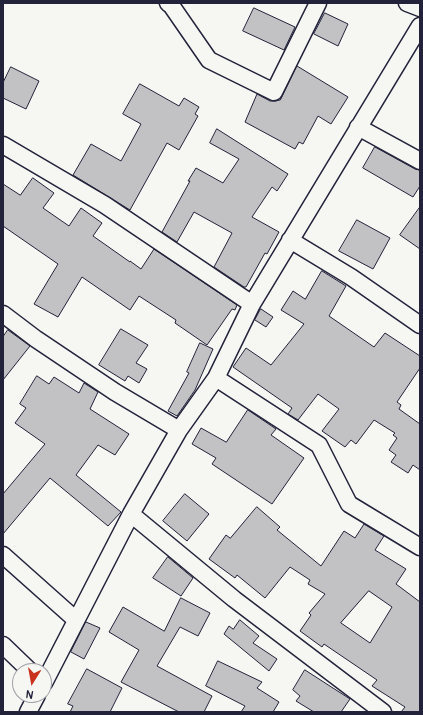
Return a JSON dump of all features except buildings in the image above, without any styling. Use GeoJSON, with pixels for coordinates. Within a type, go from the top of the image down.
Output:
{"type":"FeatureCollection","features":[{"type":"Feature","properties":{"kind":"street"},"geometry":{"type":"LineString","coordinates":[[168,3],[172,5],[209,60],[274,92],[318,3]]}},
{"type":"Feature","properties":{"kind":"street"},"geometry":{"type":"LineString","coordinates":[[407,3],[420,8]]}},
{"type":"Feature","properties":{"kind":"street"},"geometry":{"type":"LineString","coordinates":[[52,667],[131,514],[179,430],[216,378],[252,304],[420,26]]}},
{"type":"Feature","properties":{"kind":"street"},"geometry":{"type":"LineString","coordinates":[[358,127],[420,161]]}},
{"type":"Feature","properties":{"kind":"street"},"geometry":{"type":"LineString","coordinates":[[3,146],[105,205],[252,304]]}},
{"type":"Feature","properties":{"kind":"street"},"geometry":{"type":"LineString","coordinates":[[290,240],[351,277],[420,325]]}},
{"type":"Feature","properties":{"kind":"street"},"geometry":{"type":"LineString","coordinates":[[3,314],[36,339],[109,388],[179,430]]}},
{"type":"Feature","properties":{"kind":"street"},"geometry":{"type":"LineString","coordinates":[[216,378],[319,445],[349,504],[420,547]]}},
{"type":"Feature","properties":{"kind":"street"},"geometry":{"type":"LineString","coordinates":[[131,514],[234,599],[383,712]]}},
{"type":"Feature","properties":{"kind":"street"},"geometry":{"type":"LineString","coordinates":[[3,555],[76,620]]}},
{"type":"Feature","properties":{"kind":"street"},"geometry":{"type":"LineString","coordinates":[[3,645],[22,663]]}},
{"type":"Feature","properties":{"kind":"street"},"geometry":{"type":"LineString","coordinates":[[28,712],[33,703]]}}]}
